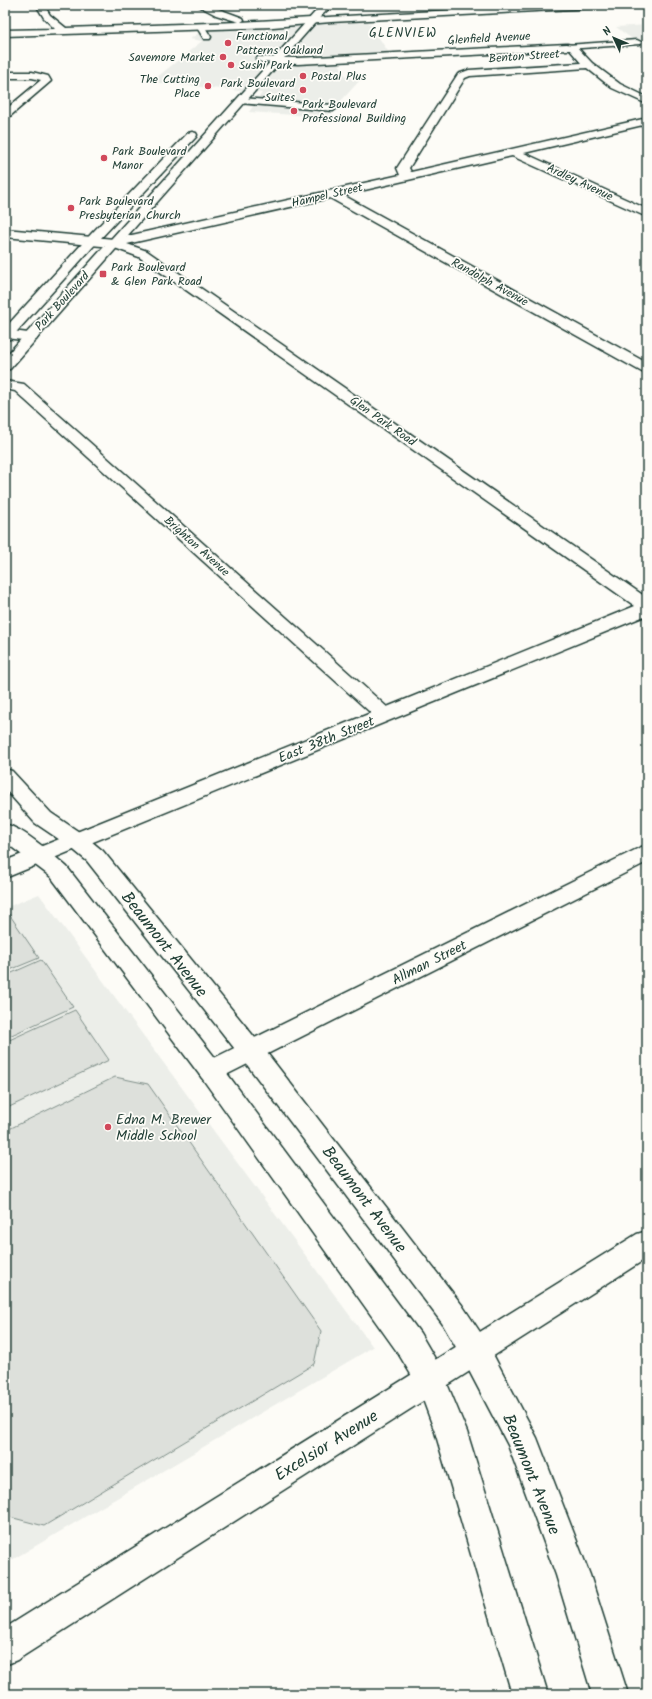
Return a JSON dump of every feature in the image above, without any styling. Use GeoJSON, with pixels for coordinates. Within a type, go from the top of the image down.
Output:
{"type":"FeatureCollection","features":[{"type":"Feature","properties":{"kind":"street"},"geometry":{"type":"LineString","coordinates":[[40,5],[40,9],[51,21],[65,32]]}},
{"type":"Feature","properties":{"kind":"street"},"geometry":{"type":"LineString","coordinates":[[201,5],[219,13],[255,23]]}},
{"type":"Feature","properties":{"kind":"street","name":"Park Boulevard"},"geometry":{"type":"LineString","coordinates":[[5,366],[328,5]]}},
{"type":"Feature","properties":{"kind":"street"},"geometry":{"type":"LineString","coordinates":[[455,12],[469,5]]}},
{"type":"Feature","properties":{"kind":"street"},"geometry":{"type":"LineString","coordinates":[[5,32],[65,32],[294,22],[592,5]]}},
{"type":"Feature","properties":{"kind":"street"},"geometry":{"type":"LineString","coordinates":[[285,32],[305,11]]}},
{"type":"Feature","properties":{"kind":"street"},"geometry":{"type":"LineString","coordinates":[[570,48],[616,86],[647,101]]}},
{"type":"Feature","properties":{"kind":"street","name":"Glenfield Avenue"},"geometry":{"type":"LineString","coordinates":[[270,49],[259,62],[570,48]]}},
{"type":"Feature","properties":{"kind":"street","name":"Benton Street"},"geometry":{"type":"LineString","coordinates":[[407,177],[402,168],[461,76],[470,73],[589,65]]}},
{"type":"Feature","properties":{"kind":"street"},"geometry":{"type":"LineString","coordinates":[[5,75],[32,75],[45,78],[46,81],[5,115]]}},
{"type":"Feature","properties":{"kind":"street"},"geometry":{"type":"LineString","coordinates":[[11,98],[24,98]]}},
{"type":"Feature","properties":{"kind":"street","name":"Hampel Street"},"geometry":{"type":"LineString","coordinates":[[5,233],[114,243],[647,121]]}},
{"type":"Feature","properties":{"kind":"street","name":"Park Boulevard"},"geometry":{"type":"LineString","coordinates":[[6,335],[201,124]]}},
{"type":"Feature","properties":{"kind":"street","name":"Ardley Avenue"},"geometry":{"type":"LineString","coordinates":[[513,152],[647,213]]}},
{"type":"Feature","properties":{"kind":"street","name":"Randolph Avenue"},"geometry":{"type":"LineString","coordinates":[[332,194],[647,369]]}},
{"type":"Feature","properties":{"kind":"street","name":"Glen Park Road"},"geometry":{"type":"LineString","coordinates":[[114,243],[143,254],[647,607]]}},
{"type":"Feature","properties":{"kind":"street"},"geometry":{"type":"LineString","coordinates":[[6,335],[31,337]]}},
{"type":"Feature","properties":{"kind":"street","name":"Brighton Avenue"},"geometry":{"type":"LineString","coordinates":[[5,385],[19,387],[385,715]]}},
{"type":"Feature","properties":{"kind":"street","name":"East 38th Street"},"geometry":{"type":"LineString","coordinates":[[5,870],[647,607]]}},
{"type":"Feature","properties":{"kind":"street","name":"Beaumont Avenue"},"geometry":{"type":"LineString","coordinates":[[5,776],[43,818],[96,856],[250,1051],[452,1314],[475,1351],[521,1438],[573,1575],[610,1694]]}},
{"type":"Feature","properties":{"kind":"street"},"geometry":{"type":"LineString","coordinates":[[5,831],[40,856],[59,872],[211,1071],[409,1343],[430,1379],[451,1432],[530,1694]]}},
{"type":"Feature","properties":{"kind":"street","name":"Allman Street"},"geometry":{"type":"LineString","coordinates":[[211,1071],[647,853]]}},
{"type":"Feature","properties":{"kind":"street","name":"Excelsior Avenue"},"geometry":{"type":"LineString","coordinates":[[5,1648],[647,1243]]}},
{"type":"Feature","properties":{"kind":"lane"},"geometry":{"type":"LineString","coordinates":[[200,26],[207,37]]}},
{"type":"Feature","properties":{"kind":"lane"},"geometry":{"type":"LineString","coordinates":[[570,48],[637,42]]}},
{"type":"Feature","properties":{"kind":"lane"},"geometry":{"type":"LineString","coordinates":[[246,97],[316,98]]}},
{"type":"Feature","properties":{"kind":"lane"},"geometry":{"type":"LineString","coordinates":[[246,97],[333,108]]}},
{"type":"Feature","properties":{"kind":"shaded area"},"geometry":{"type":"Polygon","coordinates":[[[367,20],[389,53],[336,57],[346,77],[363,77],[326,117],[249,112],[262,93],[151,82],[202,41],[190,39],[206,28],[367,20]]]}},
{"type":"Feature","properties":{"kind":"shaded area"},"geometry":{"type":"Polygon","coordinates":[[[647,25],[647,50],[616,27],[647,25]]]}},
{"type":"Feature","properties":{"kind":"shaded area","name":"Edna M. Brewer Middle School"},"geometry":{"type":"Polygon","coordinates":[[[39,894],[373,1347],[5,1564],[5,908],[39,894]]]}},
{"type":"Feature","properties":{"kind":"shaded area"},"geometry":{"type":"Polygon","coordinates":[[[9,914],[39,958],[5,972],[5,916],[9,914]]]}},
{"type":"Feature","properties":{"kind":"shaded area"},"geometry":{"type":"Polygon","coordinates":[[[41,960],[73,1007],[5,1038],[5,976],[41,960]]]}},
{"type":"Feature","properties":{"kind":"shaded area"},"geometry":{"type":"Polygon","coordinates":[[[75,1010],[109,1060],[5,1109],[5,1042],[75,1010]]]}},
{"type":"Feature","properties":{"kind":"shaded area","name":"Edna M. Brewer Middle School"},"geometry":{"type":"Polygon","coordinates":[[[115,1077],[148,1084],[321,1331],[314,1364],[44,1526],[6,1516],[5,1514],[5,1131],[115,1077]]]}},
{"type":"Feature","properties":{"kind":"place","name":"Functional Patterns Oakland"},"geometry":{"type":"Point","coordinates":[228,43]}},
{"type":"Feature","properties":{"kind":"place","name":"Savemore Market"},"geometry":{"type":"Point","coordinates":[223,57]}},
{"type":"Feature","properties":{"kind":"place","name":"Sushi Park"},"geometry":{"type":"Point","coordinates":[231,65]}},
{"type":"Feature","properties":{"kind":"place","name":"Postal Plus"},"geometry":{"type":"Point","coordinates":[303,76]}},
{"type":"Feature","properties":{"kind":"place","name":"The Cutting Place"},"geometry":{"type":"Point","coordinates":[208,86]}},
{"type":"Feature","properties":{"kind":"place","name":"Park Boulevard Suites"},"geometry":{"type":"Point","coordinates":[303,90]}},
{"type":"Feature","properties":{"kind":"place","name":"Park Boulevard Professional Building"},"geometry":{"type":"Point","coordinates":[294,111]}},
{"type":"Feature","properties":{"kind":"place","name":"Park Boulevard Manor"},"geometry":{"type":"Point","coordinates":[104,158]}},
{"type":"Feature","properties":{"kind":"place","name":"Park Boulevard Presbyterian Church"},"geometry":{"type":"Point","coordinates":[71,208]}},
{"type":"Feature","properties":{"kind":"place","name":"Park Boulevard & Glen Park Road"},"geometry":{"type":"Point","coordinates":[103,274]}},
{"type":"Feature","properties":{"kind":"place","name":"Edna M. Brewer Middle School"},"geometry":{"type":"Point","coordinates":[108,1127]}},
{"type":"Feature","properties":{"kind":"district","name":"GLENVIEW"},"geometry":{"type":"Point","coordinates":[403,32]}}]}
